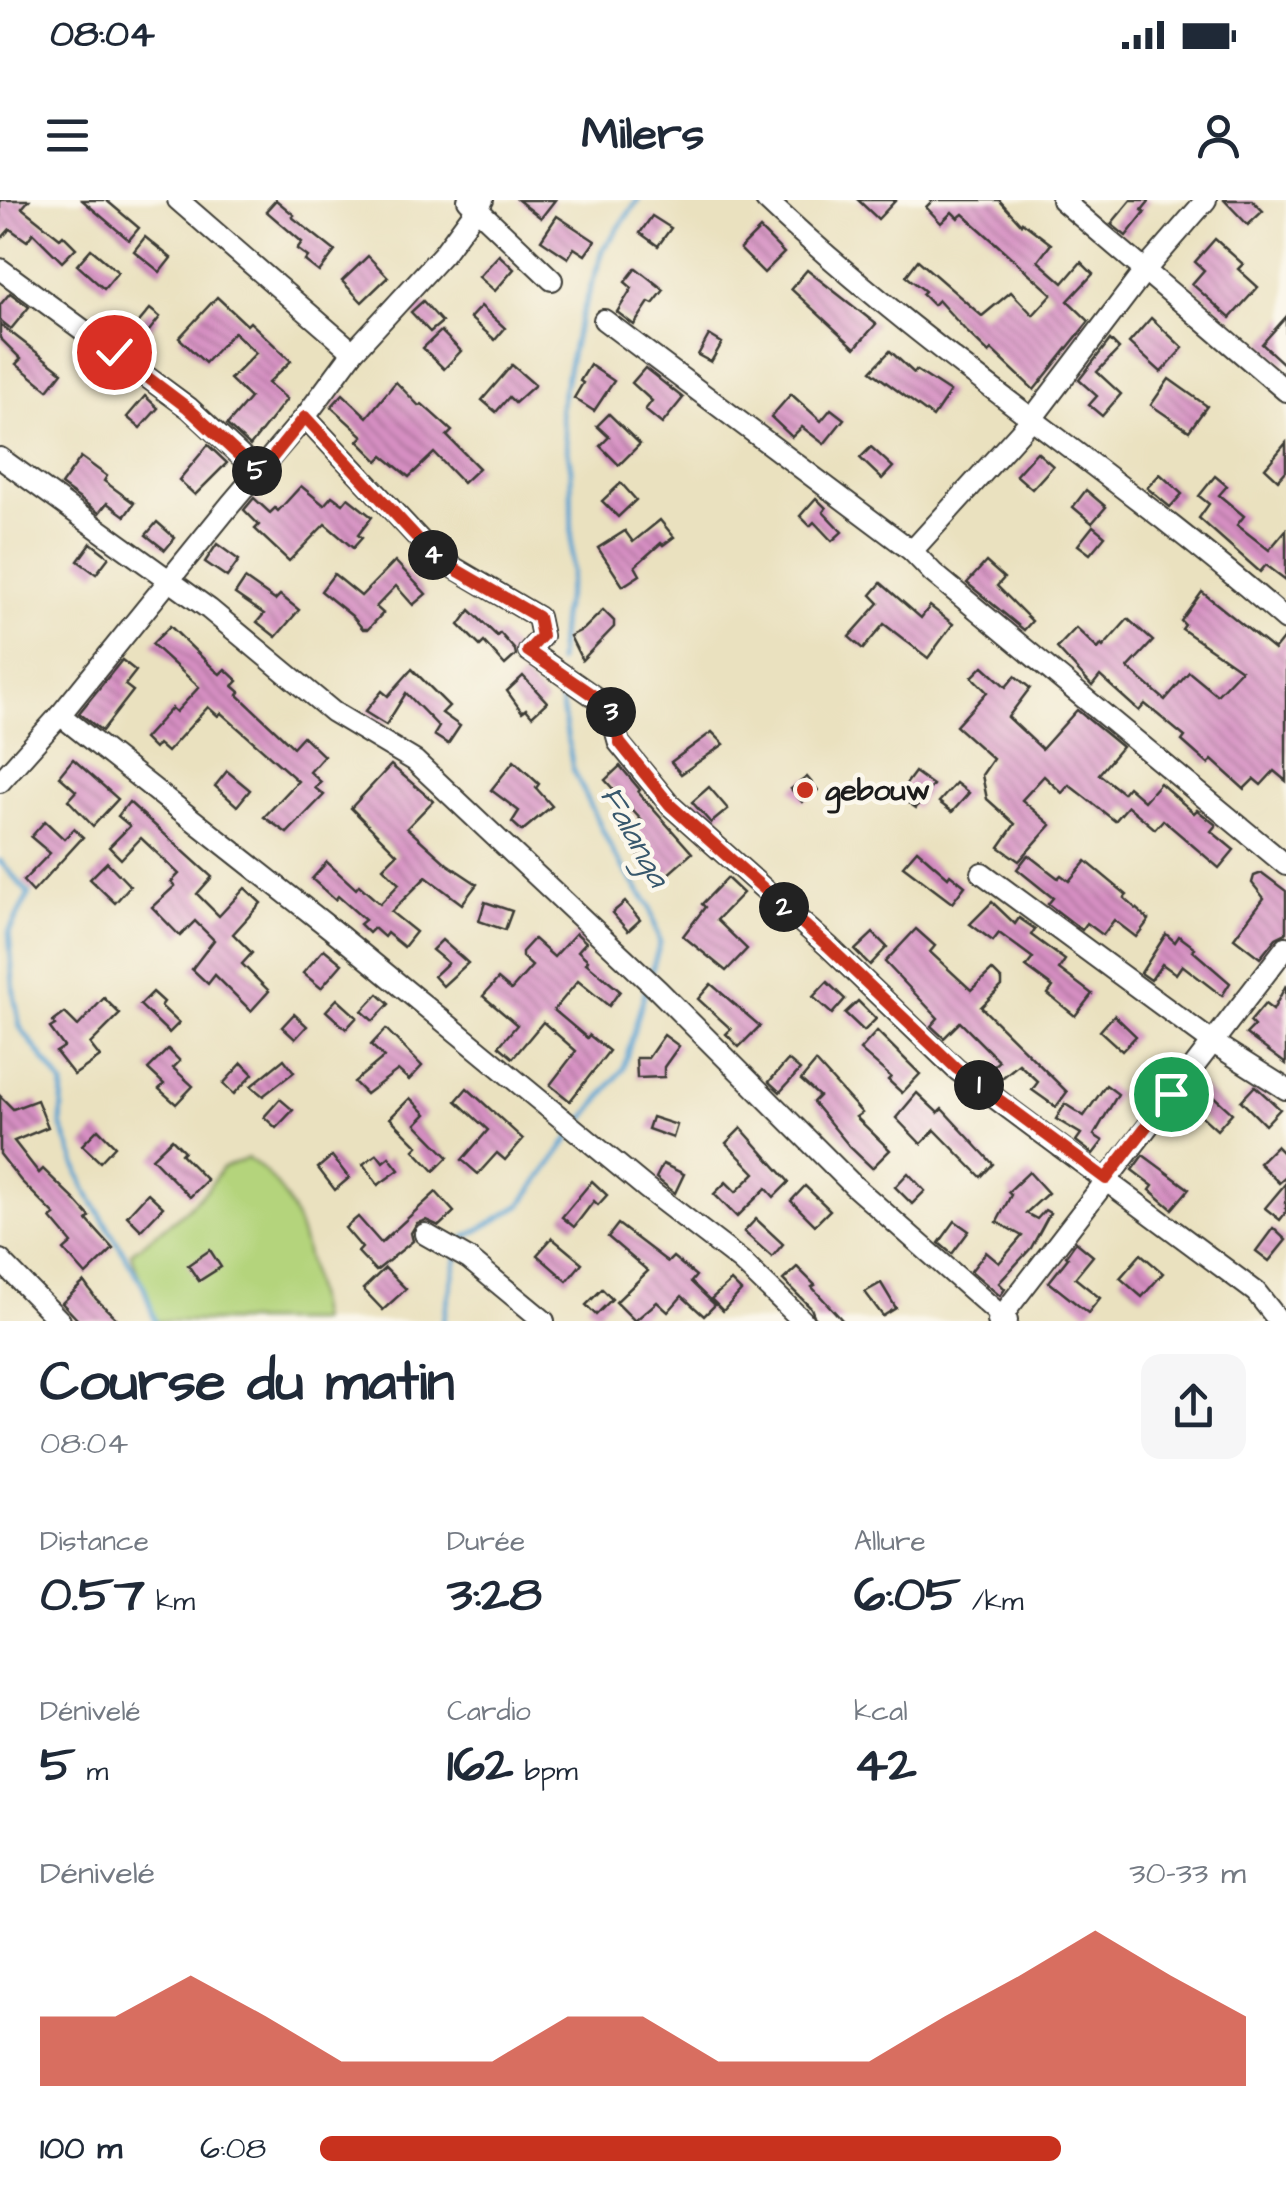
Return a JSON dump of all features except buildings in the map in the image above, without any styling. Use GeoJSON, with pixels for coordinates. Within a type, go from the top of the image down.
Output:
{"type":"FeatureCollection","features":[{"type":"Feature","properties":{"kind":"street"},"geometry":{"type":"LineString","coordinates":[[178,200],[353,352]]}},
{"type":"Feature","properties":{"kind":"street"},"geometry":{"type":"LineString","coordinates":[[766,200],[824,255],[1031,420],[1229,570],[1286,620]]}},
{"type":"Feature","properties":{"kind":"street"},"geometry":{"type":"LineString","coordinates":[[1062,200],[1286,392]]}},
{"type":"Feature","properties":{"kind":"street"},"geometry":{"type":"LineString","coordinates":[[912,551],[1031,420],[1146,269],[1206,200]]}},
{"type":"Feature","properties":{"kind":"street"},"geometry":{"type":"LineString","coordinates":[[0,782],[259,474],[353,352],[444,254],[476,202],[552,280]]}},
{"type":"Feature","properties":{"kind":"street"},"geometry":{"type":"LineString","coordinates":[[0,269],[188,408],[259,474]]}},
{"type":"Feature","properties":{"kind":"street"},"geometry":{"type":"LineString","coordinates":[[604,320],[912,551],[933,573],[1286,865]]}},
{"type":"Feature","properties":{"kind":"street"},"geometry":{"type":"LineString","coordinates":[[305,417],[436,558],[538,617],[542,636],[528,651],[610,707],[620,743],[670,805],[828,946],[956,1068],[1256,1292],[1279,1321]]}},
{"type":"Feature","properties":{"kind":"street"},"geometry":{"type":"LineString","coordinates":[[0,458],[171,581],[333,712],[415,761],[658,990],[854,1186],[1002,1320],[1286,947]]}},
{"type":"Feature","properties":{"kind":"street"},"geometry":{"type":"LineString","coordinates":[[60,715],[340,936],[586,1140],[741,1260],[804,1321]]}},
{"type":"Feature","properties":{"kind":"street"},"geometry":{"type":"LineString","coordinates":[[982,872],[1212,1042],[1286,1089]]}},
{"type":"Feature","properties":{"kind":"street"},"geometry":{"type":"LineString","coordinates":[[425,1234],[469,1259],[544,1321]]}},
{"type":"Feature","properties":{"kind":"street"},"geometry":{"type":"LineString","coordinates":[[0,1260],[60,1321]]}},
{"type":"Feature","properties":{"kind":"green space"},"geometry":{"type":"Polygon","coordinates":[[[248,1158],[281,1190],[292,1210],[306,1253],[320,1321],[155,1321],[131,1253],[207,1190],[222,1168],[248,1158]]]}},
{"type":"Feature","properties":{"kind":"waterway","name":"Falanga"},"geometry":{"type":"LineString","coordinates":[[558,662],[562,616],[572,572],[571,469],[560,407],[576,333],[603,250],[638,200]]}},
{"type":"Feature","properties":{"kind":"waterway","name":"Falanga"},"geometry":{"type":"LineString","coordinates":[[557,678],[573,769],[614,854],[650,907],[660,943],[651,973]]}},
{"type":"Feature","properties":{"kind":"waterway"},"geometry":{"type":"LineString","coordinates":[[0,861],[29,894],[9,932],[20,1027],[63,1085],[61,1124],[85,1189],[144,1287],[155,1321]]}},
{"type":"Feature","properties":{"kind":"waterway","name":"Falanga"},"geometry":{"type":"LineString","coordinates":[[580,1124],[623,1069],[646,988]]}},
{"type":"Feature","properties":{"kind":"waterway","name":"Falanga"},"geometry":{"type":"LineString","coordinates":[[461,1246],[463,1239],[521,1205],[573,1133]]}},
{"type":"Feature","properties":{"kind":"waterway","name":"Falanga"},"geometry":{"type":"LineString","coordinates":[[443,1321],[457,1257]]}},
{"type":"Feature","properties":{"kind":"place","name":"gebouw"},"geometry":{"type":"Point","coordinates":[805,790]}},
{"type":"Feature","properties":{"kind":"route"},"geometry":{"type":"LineString","coordinates":[[114,352],[188,408],[259,474],[305,417],[436,558],[538,617],[542,636],[528,651],[610,707],[620,743],[670,805],[828,946],[956,1068],[1106,1179],[1171,1094]]}}]}
